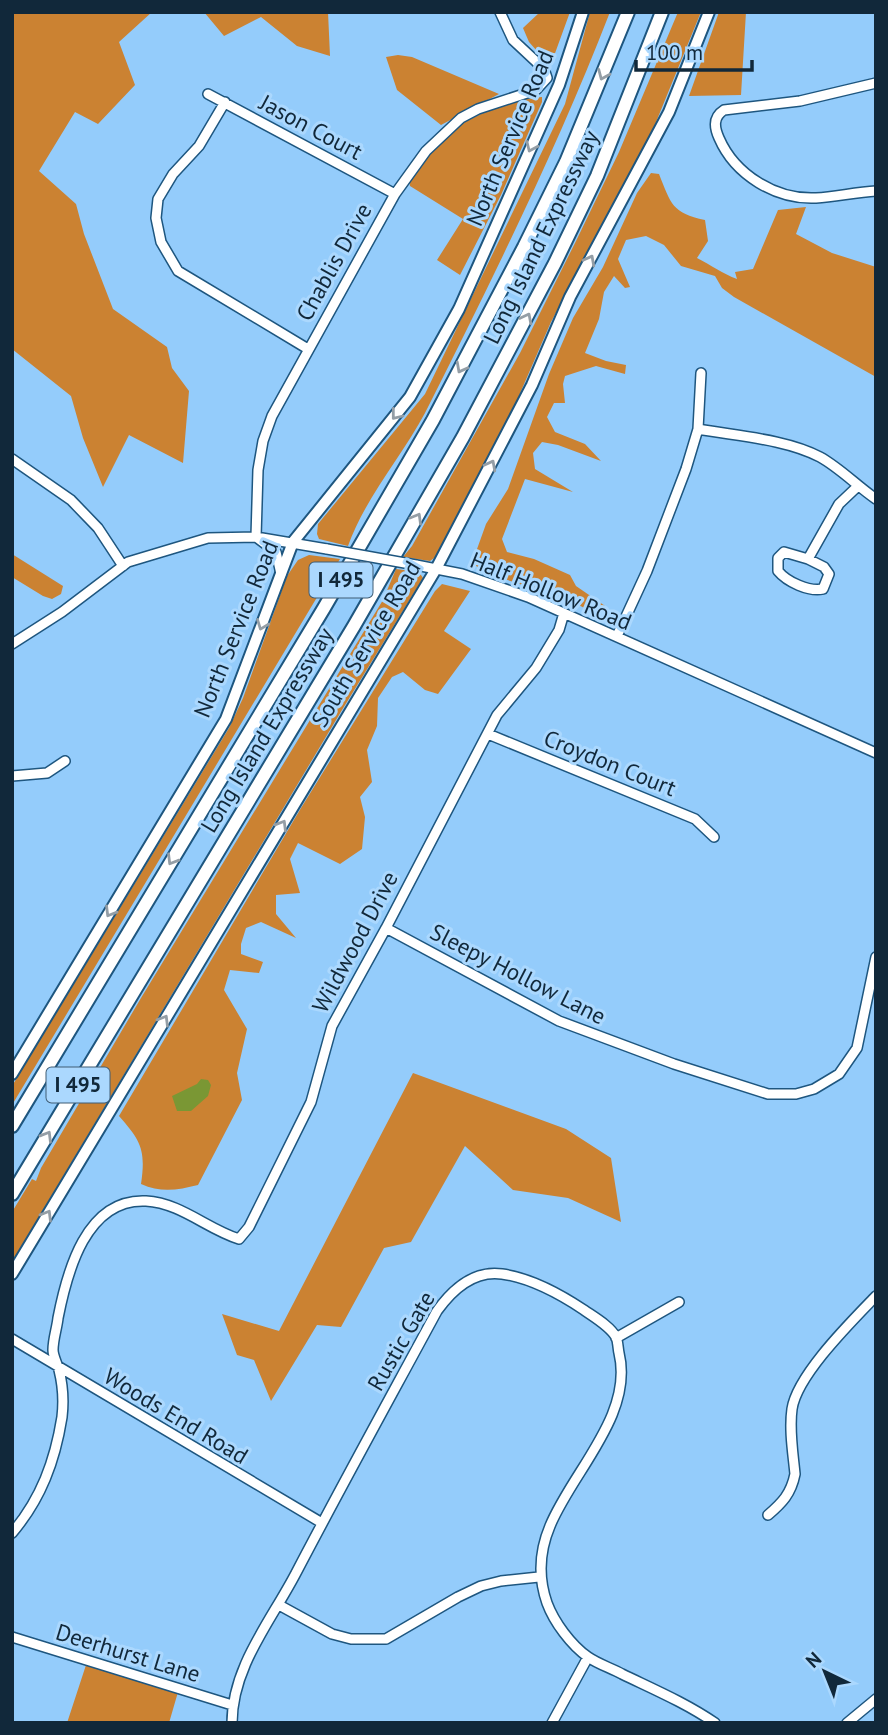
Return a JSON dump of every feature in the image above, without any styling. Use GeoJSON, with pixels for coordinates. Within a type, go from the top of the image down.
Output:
{"type":"FeatureCollection","features":[{"type":"Feature","properties":{"kind":"highway","name":"Long Island Expressway"},"geometry":{"type":"LineString","coordinates":[[12,1126],[344,575],[433,420],[566,162],[628,12]]}},
{"type":"Feature","properties":{"kind":"highway","name":"Long Island Expressway"},"geometry":{"type":"LineString","coordinates":[[12,1194],[354,626],[463,437],[536,300],[597,176],[662,12]]}},
{"type":"Feature","properties":{"kind":"main road","name":"North Service Road"},"geometry":{"type":"LineString","coordinates":[[12,1074],[226,719],[293,542],[410,397],[453,320],[559,85],[583,12]]}},
{"type":"Feature","properties":{"kind":"main road","name":"South Service Road"},"geometry":{"type":"LineString","coordinates":[[12,1273],[436,569],[532,385],[570,297],[669,112],[709,12]]}},
{"type":"Feature","properties":{"kind":"street","name":"Chablis Drive"},"geometry":{"type":"LineString","coordinates":[[256,537],[258,470],[262,441],[272,416],[395,194],[426,151],[461,118],[478,109],[536,90],[547,78],[544,69],[513,40],[500,12]]}},
{"type":"Feature","properties":{"kind":"street"},"geometry":{"type":"LineString","coordinates":[[876,83],[800,101],[724,110],[717,114],[715,119],[718,136],[728,153],[753,180],[773,190],[793,197],[813,198],[856,191],[876,191]]}},
{"type":"Feature","properties":{"kind":"street","name":"Jason Court"},"geometry":{"type":"LineString","coordinates":[[208,93],[395,194]]}},
{"type":"Feature","properties":{"kind":"street"},"geometry":{"type":"LineString","coordinates":[[225,103],[199,146],[173,174],[158,198],[156,218],[161,243],[178,271],[308,349]]}},
{"type":"Feature","properties":{"kind":"street"},"geometry":{"type":"LineString","coordinates":[[617,636],[647,571],[698,429],[701,373]]}},
{"type":"Feature","properties":{"kind":"street"},"geometry":{"type":"LineString","coordinates":[[698,429],[803,450],[819,457],[876,499]]}},
{"type":"Feature","properties":{"kind":"street"},"geometry":{"type":"LineString","coordinates":[[12,459],[71,500],[98,527],[123,565]]}},
{"type":"Feature","properties":{"kind":"street"},"geometry":{"type":"LineString","coordinates":[[808,559],[839,504],[858,486]]}},
{"type":"Feature","properties":{"kind":"street","name":"Half Hollow Road"},"geometry":{"type":"LineString","coordinates":[[12,644],[62,612],[123,565],[208,538],[256,537],[436,569],[517,593],[876,753]]}},
{"type":"Feature","properties":{"kind":"street"},"geometry":{"type":"LineString","coordinates":[[256,537],[276,552],[281,574]]}},
{"type":"Feature","properties":{"kind":"street"},"geometry":{"type":"LineString","coordinates":[[785,552],[808,559],[824,567],[828,574],[823,589],[815,591],[783,577],[778,571],[778,558],[785,552]]}},
{"type":"Feature","properties":{"kind":"street","name":"Wildwood Drive"},"geometry":{"type":"LineString","coordinates":[[12,1533],[36,1502],[54,1455],[64,1395],[52,1352],[72,1264],[90,1228],[123,1205],[142,1201],[175,1208],[221,1233],[239,1239],[249,1227],[311,1102],[332,1026],[497,715],[536,668],[559,630],[564,613]]}},
{"type":"Feature","properties":{"kind":"street","name":"Croydon Court"},"geometry":{"type":"LineString","coordinates":[[488,734],[695,819],[714,836]]}},
{"type":"Feature","properties":{"kind":"street"},"geometry":{"type":"LineString","coordinates":[[12,776],[47,773],[65,761]]}},
{"type":"Feature","properties":{"kind":"street","name":"Sleepy Hollow Lane"},"geometry":{"type":"LineString","coordinates":[[386,928],[559,1021],[674,1064],[768,1094],[796,1094],[814,1089],[839,1074],[857,1048],[876,957]]}},
{"type":"Feature","properties":{"kind":"street","name":"Rustic Gate"},"geometry":{"type":"LineString","coordinates":[[232,1723],[232,1705],[238,1681],[248,1659],[437,1311],[450,1293],[465,1282],[480,1276],[495,1273],[519,1276],[573,1303],[598,1319],[616,1338]]}},
{"type":"Feature","properties":{"kind":"street"},"geometry":{"type":"LineString","coordinates":[[768,1515],[784,1501],[793,1485],[795,1474],[792,1411],[799,1388],[876,1296]]}},
{"type":"Feature","properties":{"kind":"street"},"geometry":{"type":"LineString","coordinates":[[679,1302],[616,1338],[622,1364],[622,1386],[615,1409],[550,1526],[539,1577],[555,1621],[588,1657],[696,1710],[715,1723]]}},
{"type":"Feature","properties":{"kind":"street","name":"Woods End Road"},"geometry":{"type":"LineString","coordinates":[[12,1339],[322,1523]]}},
{"type":"Feature","properties":{"kind":"street"},"geometry":{"type":"LineString","coordinates":[[279,1605],[332,1634],[351,1639],[386,1639],[449,1602],[481,1587],[501,1581],[539,1577]]}},
{"type":"Feature","properties":{"kind":"street","name":"Deerhurst Lane"},"geometry":{"type":"LineString","coordinates":[[12,1637],[232,1705]]}},
{"type":"Feature","properties":{"kind":"street"},"geometry":{"type":"LineString","coordinates":[[552,1723],[588,1657]]}},
{"type":"Feature","properties":{"kind":"street"},"geometry":{"type":"LineString","coordinates":[[846,1723],[876,1699]]}},
{"type":"Feature","properties":{"kind":"shaded area"},"geometry":{"type":"Polygon","coordinates":[[[12,12],[152,12],[119,42],[135,85],[98,124],[75,112],[39,171],[76,204],[84,234],[113,309],[167,347],[172,368],[189,391],[183,463],[129,435],[103,487],[83,438],[71,396],[12,349],[12,12]]]}},
{"type":"Feature","properties":{"kind":"shaded area"},"geometry":{"type":"Polygon","coordinates":[[[204,12],[328,12],[330,56],[297,46],[261,17],[224,36],[204,12]]]}},
{"type":"Feature","properties":{"kind":"shaded area"},"geometry":{"type":"Polygon","coordinates":[[[540,12],[570,12],[554,56],[544,59],[529,42],[523,28],[540,12]]]}},
{"type":"Feature","properties":{"kind":"shaded area"},"geometry":{"type":"Polygon","coordinates":[[[590,12],[610,12],[546,165],[425,413],[364,511],[348,546],[319,539],[318,524],[425,394],[565,104],[590,12]]]}},
{"type":"Feature","properties":{"kind":"shaded area"},"geometry":{"type":"Polygon","coordinates":[[[678,12],[701,12],[654,127],[551,322],[491,460],[437,556],[430,561],[403,557],[412,546],[520,353],[619,152],[678,12]]]}},
{"type":"Feature","properties":{"kind":"shaded area"},"geometry":{"type":"Polygon","coordinates":[[[719,12],[746,12],[741,95],[689,96],[719,12]]]}},
{"type":"Feature","properties":{"kind":"shaded area"},"geometry":{"type":"Polygon","coordinates":[[[386,57],[412,57],[499,94],[441,125],[397,90],[386,57]]]}},
{"type":"Feature","properties":{"kind":"shaded area"},"geometry":{"type":"Polygon","coordinates":[[[542,97],[501,195],[460,275],[437,260],[463,219],[410,186],[409,179],[435,146],[463,123],[508,104],[542,97]]]}},
{"type":"Feature","properties":{"kind":"shaded area"},"geometry":{"type":"Polygon","coordinates":[[[651,173],[659,174],[674,206],[686,214],[705,220],[708,241],[697,258],[732,277],[737,279],[735,272],[753,269],[778,210],[806,207],[796,234],[832,253],[876,267],[876,377],[734,297],[722,288],[715,276],[681,266],[664,245],[646,236],[626,240],[618,259],[630,287],[625,288],[614,276],[604,292],[599,319],[585,353],[626,365],[625,374],[596,366],[565,376],[565,403],[554,403],[547,417],[555,432],[585,444],[601,461],[542,442],[533,453],[535,469],[573,492],[525,479],[502,539],[507,552],[534,559],[570,575],[576,586],[608,608],[594,613],[569,600],[486,573],[472,563],[486,524],[508,489],[549,374],[573,318],[603,267],[637,193],[651,173]]]}},
{"type":"Feature","properties":{"kind":"shaded area"},"geometry":{"type":"Polygon","coordinates":[[[12,554],[63,586],[61,594],[52,599],[43,596],[12,577],[12,554]]]}},
{"type":"Feature","properties":{"kind":"shaded area"},"geometry":{"type":"Polygon","coordinates":[[[309,555],[340,559],[12,1105],[12,1086],[229,728],[243,698],[287,576],[298,560],[309,555]]]}},
{"type":"Feature","properties":{"kind":"shaded area"},"geometry":{"type":"Polygon","coordinates":[[[396,569],[419,572],[423,578],[12,1262],[12,1212],[32,1179],[36,1181],[41,1168],[141,998],[383,600],[396,569]]]}},
{"type":"Feature","properties":{"kind":"shaded area"},"geometry":{"type":"Polygon","coordinates":[[[442,584],[470,591],[444,631],[471,649],[438,694],[425,690],[403,672],[392,677],[378,698],[377,726],[367,750],[372,782],[360,797],[365,817],[362,849],[340,864],[298,843],[290,859],[300,893],[276,895],[276,914],[296,938],[261,922],[246,928],[241,954],[263,962],[259,973],[230,970],[224,990],[247,1029],[237,1073],[242,1100],[198,1185],[169,1190],[141,1184],[143,1163],[140,1147],[119,1116],[301,808],[435,591],[442,584]]]}},
{"type":"Feature","properties":{"kind":"shaded area"},"geometry":{"type":"Polygon","coordinates":[[[413,1073],[566,1129],[611,1158],[621,1222],[568,1198],[513,1190],[465,1146],[411,1242],[384,1248],[341,1327],[317,1325],[271,1401],[254,1360],[237,1355],[222,1314],[279,1331],[413,1073]]]}},
{"type":"Feature","properties":{"kind":"shaded area"},"geometry":{"type":"Polygon","coordinates":[[[201,1079],[208,1080],[211,1085],[208,1096],[191,1111],[177,1111],[172,1096],[197,1084],[201,1079]]]}},
{"type":"Feature","properties":{"kind":"shaded area"},"geometry":{"type":"Polygon","coordinates":[[[86,1665],[178,1692],[169,1723],[67,1723],[86,1665]]]}}]}
